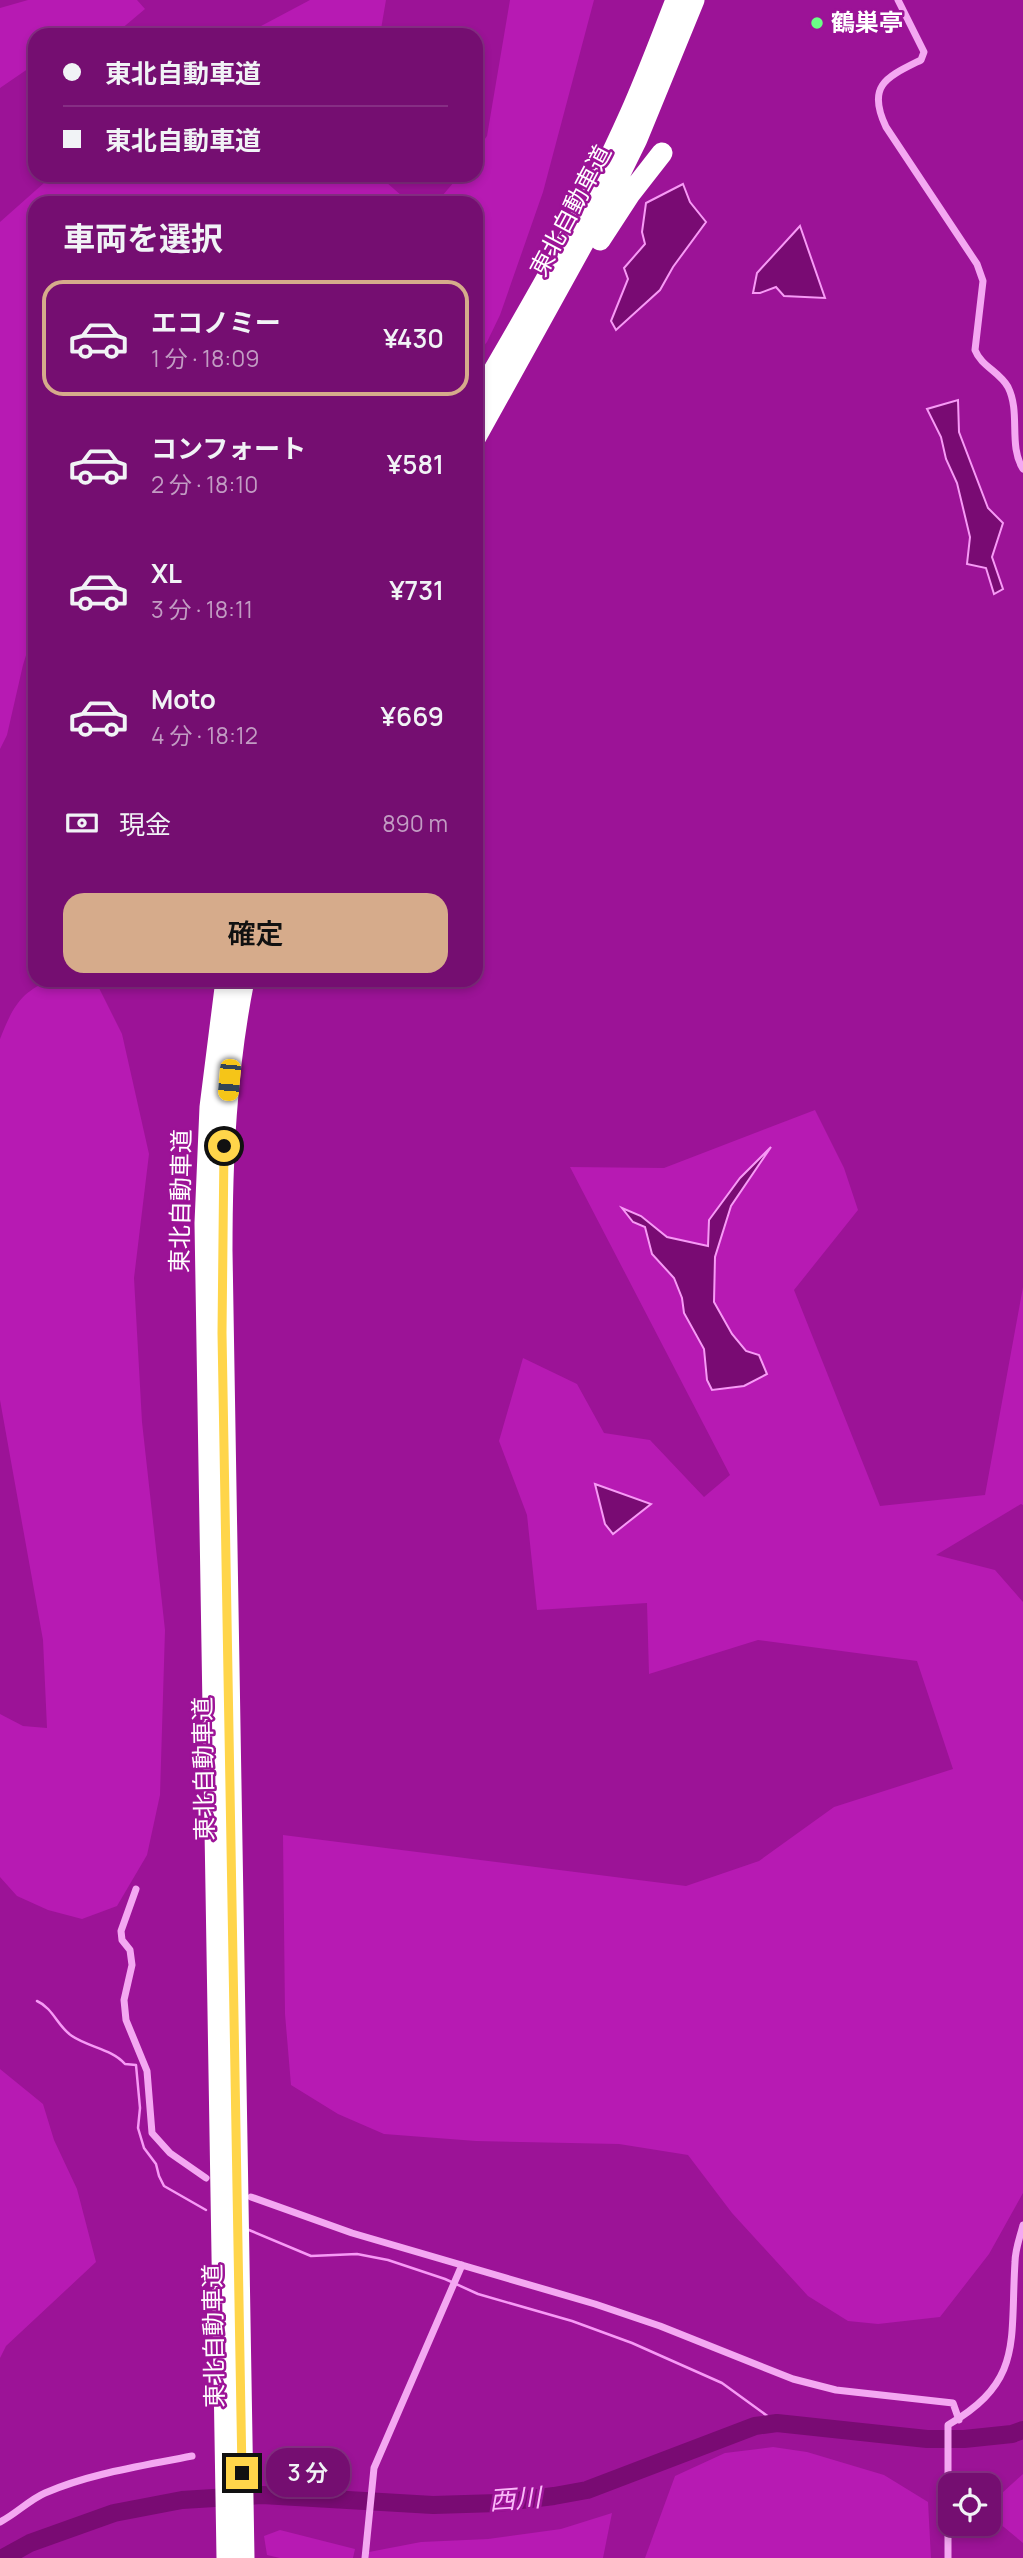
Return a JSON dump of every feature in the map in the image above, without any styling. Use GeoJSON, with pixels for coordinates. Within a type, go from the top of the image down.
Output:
{"type":"FeatureCollection","features":[{"type":"Feature","properties":{"kind":"highway","name":"東北自動車道"},"geometry":{"type":"LineString","coordinates":[[483,389],[590,197],[630,115],[676,0]]}},
{"type":"Feature","properties":{"kind":"highway","name":"東北自動車道"},"geometry":{"type":"LineString","coordinates":[[483,426],[606,204],[637,139],[694,0]]}},
{"type":"Feature","properties":{"kind":"highway"},"geometry":{"type":"LineString","coordinates":[[483,428],[529,365],[602,237],[630,194],[662,153]]}},
{"type":"Feature","properties":{"kind":"highway","name":"東北自動車道"},"geometry":{"type":"LineString","coordinates":[[225,987],[210,1107],[205,1223],[235,2525],[244,2558]]}},
{"type":"Feature","properties":{"kind":"highway","name":"東北自動車道"},"geometry":{"type":"LineString","coordinates":[[234,2474],[222,1251],[225,1130],[231,1053],[243,987]]}},
{"type":"Feature","properties":{"kind":"highway","name":"東北自動車道"},"geometry":{"type":"LineString","coordinates":[[227,2558],[235,2525]]}},
{"type":"Feature","properties":{"kind":"street"},"geometry":{"type":"LineString","coordinates":[[898,0],[924,52],[921,60],[891,75],[881,86],[876,96],[879,111],[886,127],[977,264],[983,281],[975,350],[977,358],[1007,385],[1014,404],[1017,457],[1023,470]]}},
{"type":"Feature","properties":{"kind":"street"},"geometry":{"type":"LineString","coordinates":[[136,1889],[121,1931],[122,1940],[130,1951],[132,1965],[124,2000],[127,2020],[147,2071],[152,2133],[170,2152],[206,2178]]}},
{"type":"Feature","properties":{"kind":"street"},"geometry":{"type":"LineString","coordinates":[[251,2197],[352,2233],[595,2304],[660,2326],[793,2379],[836,2390],[953,2403],[959,2420]]}},
{"type":"Feature","properties":{"kind":"street"},"geometry":{"type":"LineString","coordinates":[[948,2558],[948,2425],[973,2413],[997,2393],[1012,2368],[1017,2346],[1015,2260],[1023,2225]]}},
{"type":"Feature","properties":{"kind":"street"},"geometry":{"type":"LineString","coordinates":[[365,2558],[374,2468],[462,2265]]}},
{"type":"Feature","properties":{"kind":"street"},"geometry":{"type":"LineString","coordinates":[[0,2522],[43,2494],[114,2472],[192,2456]]}},
{"type":"Feature","properties":{"kind":"shaded area"},"geometry":{"type":"Polygon","coordinates":[[[28,0],[137,0],[145,9],[122,28],[28,28],[28,69],[0,88],[0,8],[28,0]]]}},
{"type":"Feature","properties":{"kind":"shaded area"},"geometry":{"type":"Polygon","coordinates":[[[310,0],[386,0],[381,28],[257,28],[310,0]]]}},
{"type":"Feature","properties":{"kind":"shaded area"},"geometry":{"type":"Polygon","coordinates":[[[510,0],[594,0],[543,192],[500,315],[483,347],[483,196],[442,196],[454,182],[483,182],[483,141],[487,136],[510,0]]]}},
{"type":"Feature","properties":{"kind":"shaded area"},"geometry":{"type":"Polygon","coordinates":[[[45,182],[386,182],[402,196],[29,196],[45,182]]]}},
{"type":"Feature","properties":{"kind":"shaded area"},"geometry":{"type":"Polygon","coordinates":[[[683,184],[690,202],[706,222],[673,267],[660,290],[616,330],[611,321],[628,279],[624,268],[645,244],[642,232],[646,203],[683,184]]]}},
{"type":"Feature","properties":{"kind":"shaded area"},"geometry":{"type":"Polygon","coordinates":[[[28,197],[28,649],[7,735],[0,749],[0,222],[28,197]]]}},
{"type":"Feature","properties":{"kind":"shaded area"},"geometry":{"type":"Polygon","coordinates":[[[800,226],[825,298],[784,296],[776,287],[753,293],[757,273],[800,226]]]}},
{"type":"Feature","properties":{"kind":"shaded area"},"geometry":{"type":"Polygon","coordinates":[[[958,400],[959,432],[988,508],[1003,523],[992,557],[1003,589],[994,594],[986,568],[967,564],[970,537],[957,483],[946,459],[941,437],[927,409],[958,400]]]}},
{"type":"Feature","properties":{"kind":"shaded area"},"geometry":{"type":"Polygon","coordinates":[[[36,987],[98,987],[122,1034],[149,1154],[134,1278],[142,1422],[165,1630],[160,1795],[147,1855],[117,1906],[82,1919],[48,1910],[17,1896],[0,1877],[0,1714],[23,1726],[47,1728],[43,1640],[0,1400],[0,1039],[18,1002],[36,987]]]}},
{"type":"Feature","properties":{"kind":"shaded area"},"geometry":{"type":"Polygon","coordinates":[[[815,1110],[844,1168],[858,1210],[794,1290],[880,1506],[985,1495],[1023,1287],[1023,1505],[936,1555],[995,1570],[1023,1602],[1023,2193],[989,2254],[940,2317],[878,2324],[848,2321],[808,2296],[732,2213],[688,2155],[619,2144],[476,2141],[384,2134],[338,2114],[291,2085],[285,2014],[283,1835],[686,1886],[759,1861],[834,1807],[953,1769],[917,1661],[758,1640],[649,1674],[647,1603],[537,1610],[527,1515],[499,1441],[523,1358],[577,1384],[604,1433],[650,1440],[704,1497],[730,1475],[570,1167],[664,1168],[815,1110]]]}},
{"type":"Feature","properties":{"kind":"shaded area"},"geometry":{"type":"Polygon","coordinates":[[[771,1147],[731,1206],[715,1257],[714,1302],[732,1334],[746,1351],[759,1355],[767,1374],[744,1386],[712,1390],[707,1380],[704,1349],[684,1313],[682,1298],[674,1278],[652,1254],[645,1227],[633,1222],[622,1208],[641,1216],[667,1237],[708,1246],[709,1220],[740,1178],[771,1147]]]}},
{"type":"Feature","properties":{"kind":"shaded area"},"geometry":{"type":"Polygon","coordinates":[[[595,1484],[651,1504],[613,1534],[605,1524],[595,1484]]]}},
{"type":"Feature","properties":{"kind":"shaded area"},"geometry":{"type":"Polygon","coordinates":[[[0,2069],[43,2104],[54,2140],[77,2189],[96,2262],[6,2346],[0,2358],[0,2069]]]}},
{"type":"Feature","properties":{"kind":"shaded area"},"geometry":{"type":"Polygon","coordinates":[[[773,2447],[807,2452],[884,2475],[928,2502],[931,2558],[645,2558],[675,2476],[725,2453],[773,2447]]]}},
{"type":"Feature","properties":{"kind":"shaded area"},"geometry":{"type":"Polygon","coordinates":[[[1023,2474],[1023,2543],[1001,2525],[1001,2494],[1023,2474]]]}},
{"type":"Feature","properties":{"kind":"shaded area"},"geometry":{"type":"Polygon","coordinates":[[[612,2513],[603,2558],[369,2558],[369,2552],[421,2542],[488,2539],[561,2529],[612,2513]]]}},
{"type":"Feature","properties":{"kind":"shaded area"},"geometry":{"type":"Polygon","coordinates":[[[280,2530],[355,2549],[353,2558],[280,2558],[267,2555],[264,2536],[280,2530]]]}},
{"type":"Feature","properties":{"kind":"waterway"},"geometry":{"type":"LineString","coordinates":[[37,2001],[43,2004],[72,2036],[113,2055],[125,2064],[136,2065],[140,2108],[138,2128],[144,2148],[156,2164],[164,2186],[206,2210]]}},
{"type":"Feature","properties":{"kind":"waterway"},"geometry":{"type":"LineString","coordinates":[[249,2230],[311,2256],[357,2254],[388,2260],[445,2279],[478,2294],[572,2321],[632,2343],[722,2383],[777,2423]]}},
{"type":"Feature","properties":{"kind":"waterway","name":"西川"},"geometry":{"type":"LineString","coordinates":[[3,2558],[30,2543],[114,2513],[182,2500],[262,2495],[433,2505],[498,2503],[554,2496],[587,2490],[755,2426],[777,2423],[927,2439],[964,2439],[1012,2434],[1023,2430]]}},
{"type":"Feature","properties":{"kind":"place","name":"鶴巣亭"},"geometry":{"type":"Point","coordinates":[817,23]}},
{"type":"Feature","properties":{"kind":"route"},"geometry":{"type":"LineString","coordinates":[[224,1146],[222,1333],[242,2473]]}}]}
